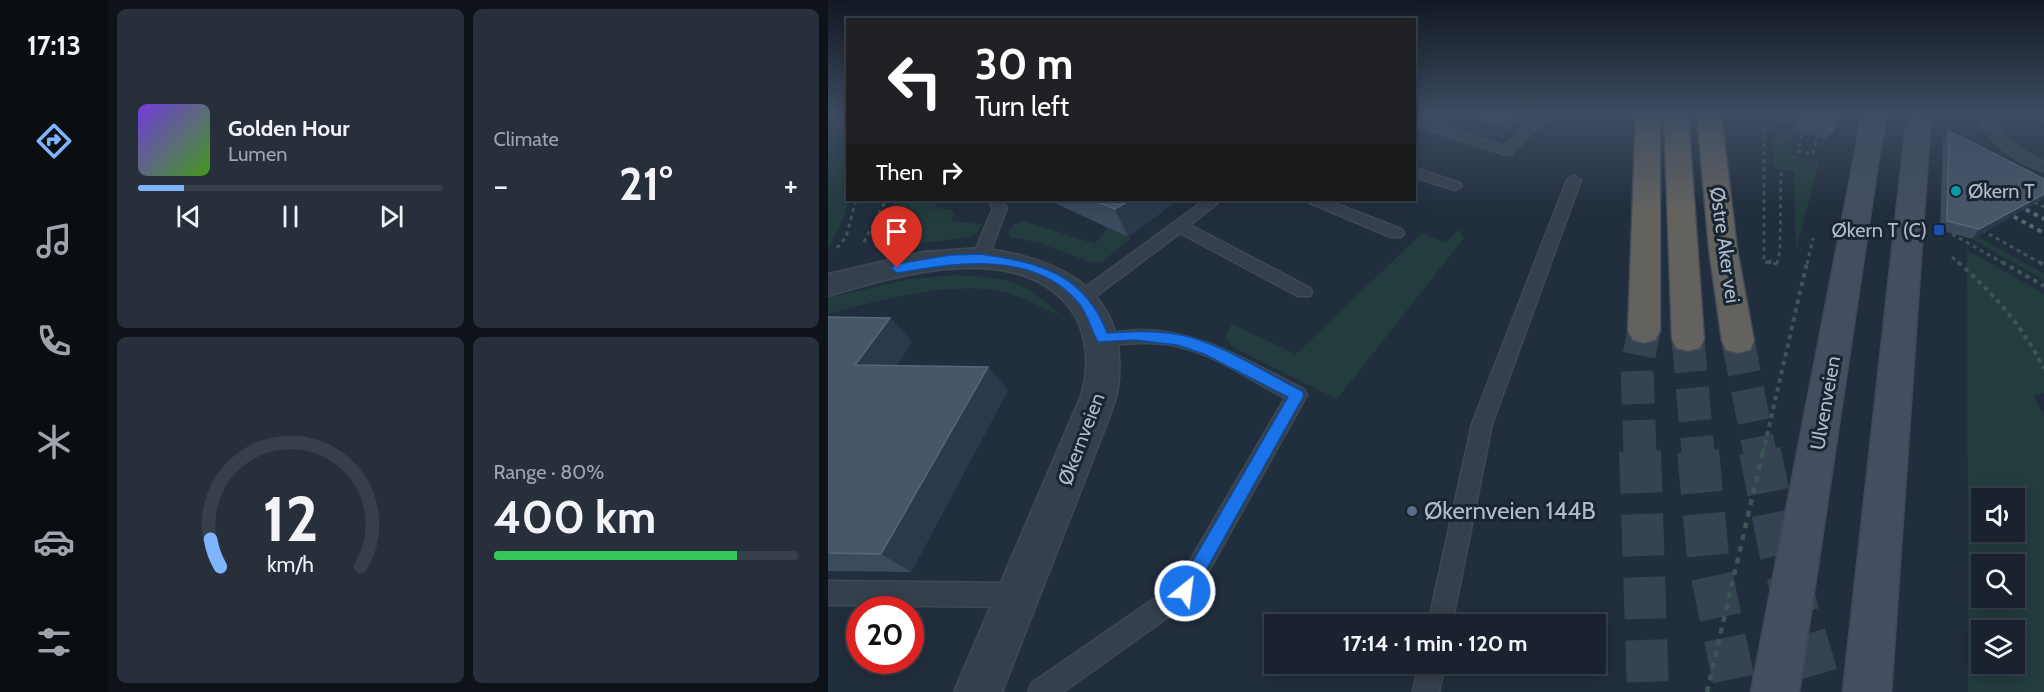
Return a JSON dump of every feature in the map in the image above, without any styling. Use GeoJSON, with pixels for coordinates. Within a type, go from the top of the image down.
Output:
{"type":"FeatureCollection","features":[{"type":"Feature","properties":{"kind":"highway"},"geometry":{"type":"LineString","coordinates":[[1644,331],[1647,146]]}},
{"type":"Feature","properties":{"kind":"highway","name":"Østre Aker vei"},"geometry":{"type":"LineString","coordinates":[[1678,146],[1688,339]]}},
{"type":"Feature","properties":{"kind":"highway","name":"Østre Aker vei"},"geometry":{"type":"LineString","coordinates":[[1712,146],[1723,249],[1738,341]]}},
{"type":"Feature","properties":{"kind":"main road","name":"Ulvenveien"},"geometry":{"type":"LineString","coordinates":[[1775,692],[1869,146]]}},
{"type":"Feature","properties":{"kind":"main road"},"geometry":{"type":"LineString","coordinates":[[1868,692],[1916,146]]}},
{"type":"Feature","properties":{"kind":"street","name":"Økernveien"},"geometry":{"type":"LineString","coordinates":[[831,269],[915,265],[950,259],[980,258],[1012,263],[1041,271],[1065,282],[1082,298],[1095,318],[1102,339],[1101,388],[1091,418],[978,692]]}},
{"type":"Feature","properties":{"kind":"lane"},"geometry":{"type":"LineString","coordinates":[[1492,146],[1506,151],[1511,146]]}},
{"type":"Feature","properties":{"kind":"lane"},"geometry":{"type":"LineString","coordinates":[[2010,146],[2044,167]]}},
{"type":"Feature","properties":{"kind":"lane"},"geometry":{"type":"LineString","coordinates":[[1416,172],[1455,186]]}},
{"type":"Feature","properties":{"kind":"lane"},"geometry":{"type":"LineString","coordinates":[[1442,614],[1482,424],[1574,180]]}},
{"type":"Feature","properties":{"kind":"lane"},"geometry":{"type":"LineString","coordinates":[[980,258],[1000,208],[996,201]]}},
{"type":"Feature","properties":{"kind":"lane"},"geometry":{"type":"LineString","coordinates":[[1082,298],[1213,201]]}},
{"type":"Feature","properties":{"kind":"lane"},"geometry":{"type":"LineString","coordinates":[[1318,201],[1396,232]]}},
{"type":"Feature","properties":{"kind":"lane"},"geometry":{"type":"LineString","coordinates":[[1179,226],[1304,292]]}},
{"type":"Feature","properties":{"kind":"lane"},"geometry":{"type":"LineString","coordinates":[[1041,692],[1185,591],[1297,395],[1209,350],[1177,339],[1134,335],[1102,339]]}},
{"type":"Feature","properties":{"kind":"lane"},"geometry":{"type":"LineString","coordinates":[[828,593],[1018,595]]}},
{"type":"Feature","properties":{"kind":"lane"},"geometry":{"type":"LineString","coordinates":[[1426,692],[1430,674]]}},
{"type":"Feature","properties":{"kind":"path"},"geometry":{"type":"LineString","coordinates":[[1764,146],[1764,262],[1777,264],[1780,251],[1781,168]]}},
{"type":"Feature","properties":{"kind":"path"},"geometry":{"type":"LineString","coordinates":[[1799,146],[1798,151],[1813,154],[1815,146]]}},
{"type":"Feature","properties":{"kind":"path"},"geometry":{"type":"LineString","coordinates":[[831,269],[846,237],[856,201]]}},
{"type":"Feature","properties":{"kind":"path"},"geometry":{"type":"LineString","coordinates":[[860,250],[885,201]]}},
{"type":"Feature","properties":{"kind":"path"},"geometry":{"type":"LineString","coordinates":[[2034,201],[2044,207]]}},
{"type":"Feature","properties":{"kind":"path"},"geometry":{"type":"LineString","coordinates":[[1974,225],[2044,266]]}},
{"type":"Feature","properties":{"kind":"path"},"geometry":{"type":"LineString","coordinates":[[1707,692],[1815,228]]}},
{"type":"Feature","properties":{"kind":"path"},"geometry":{"type":"LineString","coordinates":[[1952,234],[2044,286]]}},
{"type":"Feature","properties":{"kind":"path"},"geometry":{"type":"LineString","coordinates":[[1952,257],[1980,281],[2010,314],[2033,343],[2044,369]]}},
{"type":"Feature","properties":{"kind":"green space"},"geometry":{"type":"Polygon","coordinates":[[[828,146],[846,146],[846,201],[849,201],[843,220],[828,249],[828,146]]]}},
{"type":"Feature","properties":{"kind":"green space"},"geometry":{"type":"Polygon","coordinates":[[[1772,146],[1792,146],[1791,155],[1819,163],[1796,250],[1794,172],[1774,168],[1772,146]]]}},
{"type":"Feature","properties":{"kind":"green space"},"geometry":{"type":"Polygon","coordinates":[[[895,201],[937,201],[934,207],[955,211],[951,221],[982,224],[976,234],[968,237],[881,249],[875,248],[874,245],[895,201]]]}},
{"type":"Feature","properties":{"kind":"green space"},"geometry":{"type":"Polygon","coordinates":[[[1025,221],[1095,244],[1107,228],[1131,238],[1102,262],[1091,262],[1039,243],[1010,237],[1008,232],[1014,224],[1025,221]]]}},
{"type":"Feature","properties":{"kind":"green space"},"geometry":{"type":"Polygon","coordinates":[[[1459,229],[1464,238],[1337,399],[1232,347],[1225,336],[1232,324],[1296,354],[1422,233],[1446,243],[1459,229]]]}},
{"type":"Feature","properties":{"kind":"green space"},"geometry":{"type":"Polygon","coordinates":[[[1970,232],[2044,274],[2044,280],[1970,238],[1970,232]]]}},
{"type":"Feature","properties":{"kind":"green space"},"geometry":{"type":"Polygon","coordinates":[[[1967,250],[2044,294],[2044,393],[2033,396],[2044,415],[2044,692],[1968,692],[1967,250]]]}},
{"type":"Feature","properties":{"kind":"green space"},"geometry":{"type":"Polygon","coordinates":[[[955,275],[988,277],[1013,283],[1036,295],[1061,316],[1004,292],[983,289],[944,290],[904,295],[828,314],[828,298],[910,279],[955,275]]]}},
{"type":"Feature","properties":{"kind":"building"},"geometry":{"type":"Polygon","coordinates":[[[1949,146],[1979,146],[2044,179],[2044,194],[1979,229],[1947,221],[1949,146]]]}},
{"type":"Feature","properties":{"kind":"building"},"geometry":{"type":"Polygon","coordinates":[[[1095,201],[1128,201],[1115,209],[1095,201]]]}},
{"type":"Feature","properties":{"kind":"building"},"geometry":{"type":"Polygon","coordinates":[[[828,317],[890,318],[855,365],[988,367],[881,554],[828,553],[828,317]]]}},
{"type":"Feature","properties":{"kind":"tunnel"},"geometry":{"type":"LineString","coordinates":[[1640,453],[1637,366],[1644,331]]}},
{"type":"Feature","properties":{"kind":"tunnel"},"geometry":{"type":"LineString","coordinates":[[1688,339],[1698,453]]}},
{"type":"Feature","properties":{"kind":"tunnel"},"geometry":{"type":"LineString","coordinates":[[1738,341],[1760,453]]}},
{"type":"Feature","properties":{"kind":"tunnel"},"geometry":{"type":"LineString","coordinates":[[1640,451],[1648,692]]}},
{"type":"Feature","properties":{"kind":"tunnel"},"geometry":{"type":"LineString","coordinates":[[1698,451],[1708,557],[1736,692]]}},
{"type":"Feature","properties":{"kind":"tunnel"},"geometry":{"type":"LineString","coordinates":[[1760,451],[1780,551],[1822,692]]}},
{"type":"Feature","properties":{"kind":"railway"},"geometry":{"type":"LineString","coordinates":[[2010,201],[2044,219]]}},
{"type":"Feature","properties":{"kind":"railway"},"geometry":{"type":"LineString","coordinates":[[1998,208],[2044,233]]}},
{"type":"Feature","properties":{"kind":"place","name":"Økern T"},"geometry":{"type":"Point","coordinates":[1956,191]}},
{"type":"Feature","properties":{"kind":"place","name":"Økern T (C)"},"geometry":{"type":"Point","coordinates":[1939,230]}},
{"type":"Feature","properties":{"kind":"place","name":"Økernveien 144B"},"geometry":{"type":"Point","coordinates":[1412,511]}},
{"type":"Feature","properties":{"kind":"route"},"geometry":{"type":"LineString","coordinates":[[897,268],[950,259],[980,258],[1041,271],[1065,282],[1082,298],[1095,318],[1102,339],[1134,335],[1177,339],[1209,350],[1297,395],[1185,591]]}}]}
